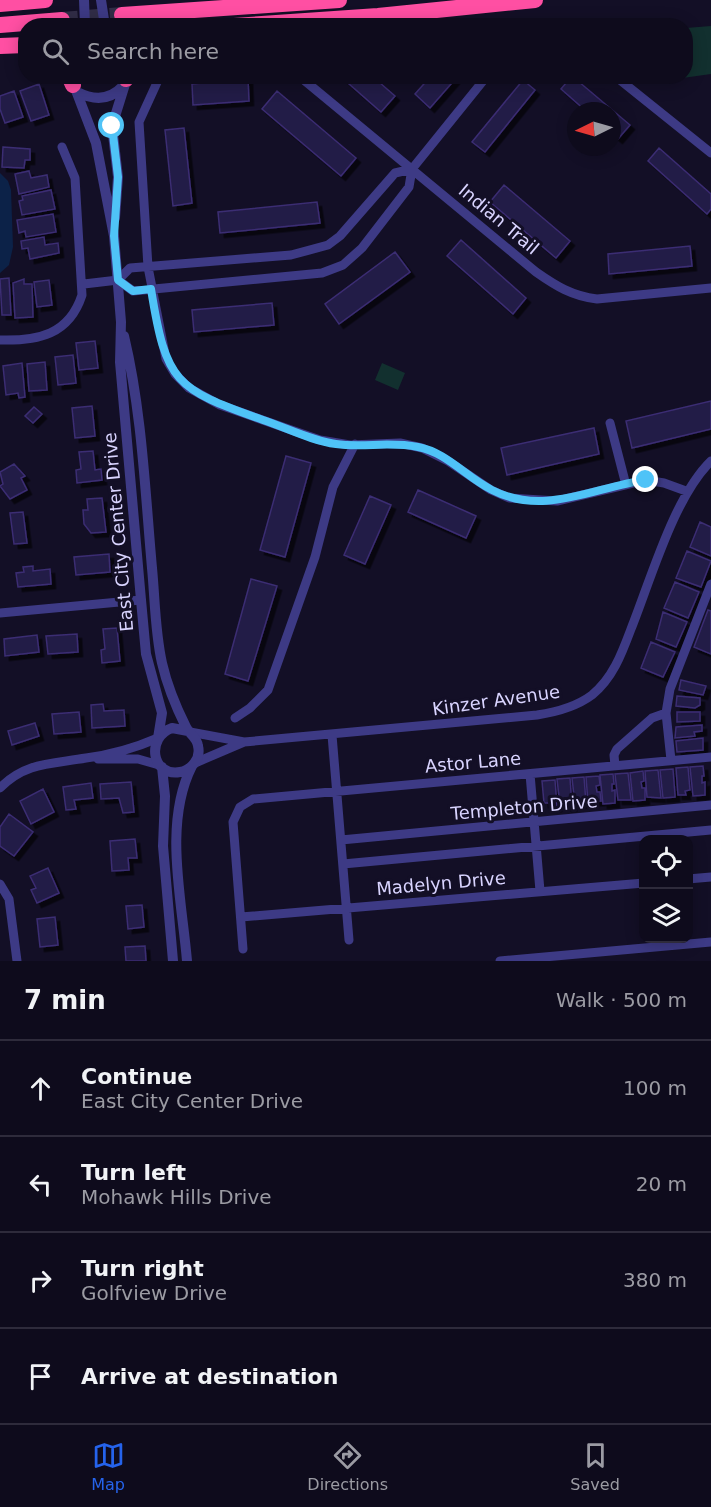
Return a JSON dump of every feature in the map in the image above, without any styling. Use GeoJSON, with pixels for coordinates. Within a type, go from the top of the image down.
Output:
{"type":"FeatureCollection","features":[{"type":"Feature","properties":{"kind":"highway"},"geometry":{"type":"LineString","coordinates":[[0,4],[45,0]]}},
{"type":"Feature","properties":{"kind":"highway"},"geometry":{"type":"LineString","coordinates":[[122,15],[339,0]]}},
{"type":"Feature","properties":{"kind":"highway"},"geometry":{"type":"LineString","coordinates":[[349,18],[535,0]]}},
{"type":"Feature","properties":{"kind":"highway"},"geometry":{"type":"LineString","coordinates":[[0,25],[18,24]]}},
{"type":"Feature","properties":{"kind":"highway"},"geometry":{"type":"LineString","coordinates":[[0,46],[18,45]]}},
{"type":"Feature","properties":{"kind":"street"},"geometry":{"type":"LineString","coordinates":[[84,0],[85,18]]}},
{"type":"Feature","properties":{"kind":"street"},"geometry":{"type":"LineString","coordinates":[[101,0],[104,18]]}},
{"type":"Feature","properties":{"kind":"street","name":"East City Center Drive"},"geometry":{"type":"LineString","coordinates":[[74,84],[96,143],[114,236],[121,322],[120,362],[146,654],[161,709],[158,738]]}},
{"type":"Feature","properties":{"kind":"street"},"geometry":{"type":"LineString","coordinates":[[75,84],[93,99],[106,98],[117,93],[123,84]]}},
{"type":"Feature","properties":{"kind":"street","name":"East City Center Drive"},"geometry":{"type":"LineString","coordinates":[[114,236],[118,177],[112,126],[125,84]]}},
{"type":"Feature","properties":{"kind":"street"},"geometry":{"type":"LineString","coordinates":[[156,84],[139,122],[149,277],[166,359],[175,374],[189,388],[220,405],[320,440],[355,444],[383,442],[422,448],[448,460],[491,490],[509,498],[557,501],[651,480],[686,491]]}},
{"type":"Feature","properties":{"kind":"street","name":"Indian Trail"},"geometry":{"type":"LineString","coordinates":[[309,84],[536,273],[561,290],[580,297],[597,299],[711,288]]}},
{"type":"Feature","properties":{"kind":"street"},"geometry":{"type":"LineString","coordinates":[[118,280],[133,291],[322,273],[343,265],[363,248],[409,188],[412,170],[482,84]]}},
{"type":"Feature","properties":{"kind":"street"},"geometry":{"type":"LineString","coordinates":[[625,84],[711,153]]}},
{"type":"Feature","properties":{"kind":"street"},"geometry":{"type":"LineString","coordinates":[[0,340],[31,340],[50,335],[67,322],[78,308],[84,284],[75,178],[62,147]]}},
{"type":"Feature","properties":{"kind":"street"},"geometry":{"type":"LineString","coordinates":[[84,284],[118,280],[130,268],[291,255],[328,245],[340,236],[395,173],[412,170]]}},
{"type":"Feature","properties":{"kind":"street"},"geometry":{"type":"LineString","coordinates":[[291,255],[293,276]]}},
{"type":"Feature","properties":{"kind":"street","name":"East City Center Drive"},"geometry":{"type":"LineString","coordinates":[[121,322],[138,405],[160,654],[172,694],[189,731]]}},
{"type":"Feature","properties":{"kind":"street"},"geometry":{"type":"LineString","coordinates":[[610,423],[626,485]]}},
{"type":"Feature","properties":{"kind":"street"},"geometry":{"type":"LineString","coordinates":[[235,718],[250,708],[268,690],[315,556],[333,488],[355,444]]}},
{"type":"Feature","properties":{"kind":"street","name":"Kinzer Avenue"},"geometry":{"type":"LineString","coordinates":[[189,731],[244,742],[549,714],[572,706],[591,695],[617,664],[686,491],[711,461]]}},
{"type":"Feature","properties":{"kind":"street"},"geometry":{"type":"LineString","coordinates":[[671,760],[666,713],[673,681],[711,584]]}},
{"type":"Feature","properties":{"kind":"street"},"geometry":{"type":"LineString","coordinates":[[0,613],[141,600]]}},
{"type":"Feature","properties":{"kind":"street"},"geometry":{"type":"LineString","coordinates":[[615,766],[614,755],[617,749],[652,718],[666,713]]}},
{"type":"Feature","properties":{"kind":"street"},"geometry":{"type":"LineString","coordinates":[[0,788],[9,779],[32,766],[131,749],[158,738],[172,728],[189,731],[199,747],[181,790],[177,817],[187,961]]}},
{"type":"Feature","properties":{"kind":"street"},"geometry":{"type":"LineString","coordinates":[[332,735],[349,940]]}},
{"type":"Feature","properties":{"kind":"street"},"geometry":{"type":"LineString","coordinates":[[158,738],[154,751],[160,766],[165,796],[163,846],[173,961]]}},
{"type":"Feature","properties":{"kind":"street","name":"Kinzer Avenue"},"geometry":{"type":"LineString","coordinates":[[193,765],[244,742]]}},
{"type":"Feature","properties":{"kind":"street","name":"Astor Lane"},"geometry":{"type":"LineString","coordinates":[[241,916],[233,822],[240,807],[253,799],[711,757]]}},
{"type":"Feature","properties":{"kind":"street"},"geometry":{"type":"LineString","coordinates":[[87,758],[138,759],[177,773],[193,765]]}},
{"type":"Feature","properties":{"kind":"street"},"geometry":{"type":"LineString","coordinates":[[531,774],[540,891]]}},
{"type":"Feature","properties":{"kind":"street","name":"Templeton Drive"},"geometry":{"type":"LineString","coordinates":[[341,840],[711,805]]}},
{"type":"Feature","properties":{"kind":"street"},"geometry":{"type":"LineString","coordinates":[[343,864],[711,830]]}},
{"type":"Feature","properties":{"kind":"street"},"geometry":{"type":"LineString","coordinates":[[693,879],[711,877]]}},
{"type":"Feature","properties":{"kind":"street","name":"Madelyn Drive"},"geometry":{"type":"LineString","coordinates":[[241,916],[639,883]]}},
{"type":"Feature","properties":{"kind":"street"},"geometry":{"type":"LineString","coordinates":[[0,884],[9,899],[17,961]]}},
{"type":"Feature","properties":{"kind":"street"},"geometry":{"type":"LineString","coordinates":[[241,916],[243,949]]}},
{"type":"Feature","properties":{"kind":"street"},"geometry":{"type":"LineString","coordinates":[[500,961],[711,942]]}},
{"type":"Feature","properties":{"kind":"green space"},"geometry":{"type":"Polygon","coordinates":[[[711,26],[711,74],[693,77],[693,27],[711,26]]]}},
{"type":"Feature","properties":{"kind":"green space"},"geometry":{"type":"Polygon","coordinates":[[[382,363],[405,373],[398,390],[375,380],[382,363]]]}},
{"type":"Feature","properties":{"kind":"water"},"geometry":{"type":"Polygon","coordinates":[[[0,173],[8,181],[11,190],[13,247],[9,265],[0,273],[0,173]]]}},
{"type":"Feature","properties":{"kind":"building"},"geometry":{"type":"Polygon","coordinates":[[[39,84],[49,115],[31,121],[20,91],[39,84]]]}},
{"type":"Feature","properties":{"kind":"building"},"geometry":{"type":"Polygon","coordinates":[[[192,84],[248,84],[249,101],[193,105],[192,84]]]}},
{"type":"Feature","properties":{"kind":"building"},"geometry":{"type":"Polygon","coordinates":[[[349,84],[381,84],[395,96],[381,112],[349,84]]]}},
{"type":"Feature","properties":{"kind":"building"},"geometry":{"type":"Polygon","coordinates":[[[424,84],[451,84],[430,108],[415,94],[424,84]]]}},
{"type":"Feature","properties":{"kind":"building"},"geometry":{"type":"Polygon","coordinates":[[[520,84],[528,84],[535,90],[485,152],[472,142],[520,84]]]}},
{"type":"Feature","properties":{"kind":"building"},"geometry":{"type":"Polygon","coordinates":[[[565,84],[581,84],[603,102],[576,102],[561,89],[565,84]]]}},
{"type":"Feature","properties":{"kind":"building"},"geometry":{"type":"Polygon","coordinates":[[[14,91],[23,117],[5,123],[0,109],[0,96],[14,91]]]}},
{"type":"Feature","properties":{"kind":"building"},"geometry":{"type":"Polygon","coordinates":[[[277,91],[356,158],[341,176],[262,109],[277,91]]]}},
{"type":"Feature","properties":{"kind":"building"},"geometry":{"type":"Polygon","coordinates":[[[621,117],[630,125],[621,136],[621,117]]]}},
{"type":"Feature","properties":{"kind":"building"},"geometry":{"type":"Polygon","coordinates":[[[184,128],[192,203],[173,206],[165,130],[184,128]]]}},
{"type":"Feature","properties":{"kind":"building"},"geometry":{"type":"Polygon","coordinates":[[[3,147],[30,149],[30,160],[25,160],[24,168],[2,167],[3,147]]]}},
{"type":"Feature","properties":{"kind":"building"},"geometry":{"type":"Polygon","coordinates":[[[659,148],[711,194],[711,209],[707,214],[648,161],[659,148]]]}},
{"type":"Feature","properties":{"kind":"building"},"geometry":{"type":"Polygon","coordinates":[[[29,171],[31,178],[47,175],[49,187],[19,194],[15,174],[29,171]]]}},
{"type":"Feature","properties":{"kind":"building"},"geometry":{"type":"Polygon","coordinates":[[[504,185],[570,241],[556,258],[490,202],[504,185]]]}},
{"type":"Feature","properties":{"kind":"building"},"geometry":{"type":"Polygon","coordinates":[[[51,190],[55,209],[22,215],[19,201],[23,200],[22,196],[51,190]]]}},
{"type":"Feature","properties":{"kind":"building"},"geometry":{"type":"Polygon","coordinates":[[[317,202],[320,223],[220,233],[218,212],[317,202]]]}},
{"type":"Feature","properties":{"kind":"building"},"geometry":{"type":"Polygon","coordinates":[[[53,214],[56,232],[26,237],[25,231],[19,233],[17,220],[53,214]]]}},
{"type":"Feature","properties":{"kind":"building"},"geometry":{"type":"Polygon","coordinates":[[[44,237],[45,245],[58,243],[59,253],[30,259],[28,248],[22,249],[21,241],[44,237]]]}},
{"type":"Feature","properties":{"kind":"building"},"geometry":{"type":"Polygon","coordinates":[[[461,240],[526,298],[513,314],[447,256],[461,240]]]}},
{"type":"Feature","properties":{"kind":"building"},"geometry":{"type":"Polygon","coordinates":[[[690,246],[692,266],[609,274],[608,254],[690,246]]]}},
{"type":"Feature","properties":{"kind":"building"},"geometry":{"type":"Polygon","coordinates":[[[395,252],[410,272],[339,324],[325,304],[395,252]]]}},
{"type":"Feature","properties":{"kind":"building"},"geometry":{"type":"Polygon","coordinates":[[[9,278],[11,315],[2,315],[0,279],[9,278]]]}},
{"type":"Feature","properties":{"kind":"building"},"geometry":{"type":"Polygon","coordinates":[[[24,279],[24,284],[32,284],[33,317],[15,318],[13,283],[24,279]]]}},
{"type":"Feature","properties":{"kind":"building"},"geometry":{"type":"Polygon","coordinates":[[[49,280],[52,305],[37,307],[34,282],[49,280]]]}},
{"type":"Feature","properties":{"kind":"building"},"geometry":{"type":"Polygon","coordinates":[[[272,303],[274,325],[194,332],[192,310],[272,303]]]}},
{"type":"Feature","properties":{"kind":"building"},"geometry":{"type":"Polygon","coordinates":[[[95,341],[98,368],[79,370],[76,343],[95,341]]]}},
{"type":"Feature","properties":{"kind":"building"},"geometry":{"type":"Polygon","coordinates":[[[73,355],[76,383],[58,385],[55,357],[73,355]]]}},
{"type":"Feature","properties":{"kind":"building"},"geometry":{"type":"Polygon","coordinates":[[[45,362],[47,390],[29,391],[27,364],[45,362]]]}},
{"type":"Feature","properties":{"kind":"building"},"geometry":{"type":"Polygon","coordinates":[[[22,363],[25,397],[19,398],[18,393],[6,395],[3,366],[22,363]]]}},
{"type":"Feature","properties":{"kind":"building"},"geometry":{"type":"Polygon","coordinates":[[[711,401],[711,429],[632,448],[626,421],[711,401]]]}},
{"type":"Feature","properties":{"kind":"building"},"geometry":{"type":"Polygon","coordinates":[[[92,406],[95,436],[75,438],[72,408],[92,406]]]}},
{"type":"Feature","properties":{"kind":"building"},"geometry":{"type":"Polygon","coordinates":[[[34,407],[42,414],[33,423],[25,416],[34,407]]]}},
{"type":"Feature","properties":{"kind":"building"},"geometry":{"type":"Polygon","coordinates":[[[594,428],[599,454],[507,475],[501,448],[594,428]]]}},
{"type":"Feature","properties":{"kind":"building"},"geometry":{"type":"Polygon","coordinates":[[[93,451],[95,470],[101,469],[102,480],[77,483],[76,470],[81,469],[79,452],[93,451]]]}},
{"type":"Feature","properties":{"kind":"building"},"geometry":{"type":"Polygon","coordinates":[[[286,456],[311,463],[285,557],[260,550],[286,456]]]}},
{"type":"Feature","properties":{"kind":"building"},"geometry":{"type":"Polygon","coordinates":[[[14,464],[25,476],[21,478],[27,490],[10,499],[0,486],[3,484],[0,472],[14,464]]]}},
{"type":"Feature","properties":{"kind":"building"},"geometry":{"type":"Polygon","coordinates":[[[418,490],[476,516],[466,538],[408,512],[418,490]]]}},
{"type":"Feature","properties":{"kind":"building"},"geometry":{"type":"Polygon","coordinates":[[[370,496],[391,505],[365,564],[344,555],[370,496]]]}},
{"type":"Feature","properties":{"kind":"building"},"geometry":{"type":"Polygon","coordinates":[[[102,498],[106,532],[91,533],[84,524],[83,510],[88,510],[87,499],[102,498]]]}},
{"type":"Feature","properties":{"kind":"building"},"geometry":{"type":"Polygon","coordinates":[[[23,512],[27,543],[14,544],[10,513],[23,512]]]}},
{"type":"Feature","properties":{"kind":"building"},"geometry":{"type":"Polygon","coordinates":[[[700,522],[711,527],[711,556],[690,547],[700,522]]]}},
{"type":"Feature","properties":{"kind":"building"},"geometry":{"type":"Polygon","coordinates":[[[687,551],[711,561],[701,587],[676,578],[687,551]]]}},
{"type":"Feature","properties":{"kind":"building"},"geometry":{"type":"Polygon","coordinates":[[[109,554],[110,572],[76,575],[74,557],[109,554]]]}},
{"type":"Feature","properties":{"kind":"building"},"geometry":{"type":"Polygon","coordinates":[[[33,566],[33,571],[50,569],[51,584],[18,587],[16,573],[24,572],[23,567],[33,566]]]}},
{"type":"Feature","properties":{"kind":"building"},"geometry":{"type":"Polygon","coordinates":[[[251,579],[277,586],[248,681],[225,674],[251,579]]]}},
{"type":"Feature","properties":{"kind":"building"},"geometry":{"type":"Polygon","coordinates":[[[675,582],[699,592],[688,618],[664,608],[675,582]]]}},
{"type":"Feature","properties":{"kind":"building"},"geometry":{"type":"Polygon","coordinates":[[[708,610],[711,611],[711,654],[694,647],[708,610]]]}},
{"type":"Feature","properties":{"kind":"building"},"geometry":{"type":"Polygon","coordinates":[[[663,612],[687,622],[676,647],[656,639],[663,612]]]}},
{"type":"Feature","properties":{"kind":"building"},"geometry":{"type":"Polygon","coordinates":[[[117,628],[120,661],[102,663],[101,650],[105,649],[103,629],[117,628]]]}},
{"type":"Feature","properties":{"kind":"building"},"geometry":{"type":"Polygon","coordinates":[[[77,634],[78,652],[48,654],[46,636],[77,634]]]}},
{"type":"Feature","properties":{"kind":"building"},"geometry":{"type":"Polygon","coordinates":[[[37,635],[39,652],[5,656],[4,639],[37,635]]]}},
{"type":"Feature","properties":{"kind":"building"},"geometry":{"type":"Polygon","coordinates":[[[651,642],[675,652],[663,677],[641,668],[651,642]]]}},
{"type":"Feature","properties":{"kind":"building"},"geometry":{"type":"Polygon","coordinates":[[[681,680],[706,686],[703,695],[679,690],[681,680]]]}},
{"type":"Feature","properties":{"kind":"building"},"geometry":{"type":"Polygon","coordinates":[[[677,696],[700,698],[700,705],[695,708],[676,706],[677,696]]]}},
{"type":"Feature","properties":{"kind":"building"},"geometry":{"type":"Polygon","coordinates":[[[103,704],[104,711],[124,710],[125,726],[92,728],[91,705],[103,704]]]}},
{"type":"Feature","properties":{"kind":"building"},"geometry":{"type":"Polygon","coordinates":[[[79,712],[81,732],[54,734],[52,714],[79,712]]]}},
{"type":"Feature","properties":{"kind":"building"},"geometry":{"type":"Polygon","coordinates":[[[677,712],[700,712],[700,721],[677,722],[677,712]]]}},
{"type":"Feature","properties":{"kind":"building"},"geometry":{"type":"Polygon","coordinates":[[[35,723],[39,736],[12,745],[8,731],[35,723]]]}},
{"type":"Feature","properties":{"kind":"building"},"geometry":{"type":"Polygon","coordinates":[[[702,725],[702,731],[694,732],[695,736],[675,738],[676,727],[702,725]]]}},
{"type":"Feature","properties":{"kind":"building"},"geometry":{"type":"Polygon","coordinates":[[[703,738],[703,750],[677,752],[676,741],[703,738]]]}},
{"type":"Feature","properties":{"kind":"building"},"geometry":{"type":"Polygon","coordinates":[[[703,766],[702,783],[705,782],[705,795],[693,796],[690,767],[703,766]]]}},
{"type":"Feature","properties":{"kind":"building"},"geometry":{"type":"Polygon","coordinates":[[[688,767],[690,790],[685,791],[686,795],[678,795],[676,768],[688,767]]]}},
{"type":"Feature","properties":{"kind":"building"},"geometry":{"type":"Polygon","coordinates":[[[673,769],[675,797],[663,798],[660,770],[673,769]]]}},
{"type":"Feature","properties":{"kind":"building"},"geometry":{"type":"Polygon","coordinates":[[[658,770],[661,798],[647,797],[645,771],[658,770]]]}},
{"type":"Feature","properties":{"kind":"building"},"geometry":{"type":"Polygon","coordinates":[[[643,771],[644,781],[641,782],[642,788],[645,788],[645,800],[633,801],[630,773],[643,771]]]}},
{"type":"Feature","properties":{"kind":"building"},"geometry":{"type":"Polygon","coordinates":[[[628,773],[631,800],[618,800],[615,774],[628,773]]]}},
{"type":"Feature","properties":{"kind":"building"},"geometry":{"type":"Polygon","coordinates":[[[613,774],[612,791],[615,790],[615,803],[603,804],[600,775],[613,774]]]}},
{"type":"Feature","properties":{"kind":"building"},"geometry":{"type":"Polygon","coordinates":[[[599,776],[600,785],[596,786],[597,792],[600,792],[601,801],[588,802],[586,777],[599,776]]]}},
{"type":"Feature","properties":{"kind":"building"},"geometry":{"type":"Polygon","coordinates":[[[584,777],[586,803],[575,804],[572,778],[584,777]]]}},
{"type":"Feature","properties":{"kind":"building"},"geometry":{"type":"Polygon","coordinates":[[[570,778],[572,807],[567,807],[560,805],[557,779],[570,778]]]}},
{"type":"Feature","properties":{"kind":"building"},"geometry":{"type":"Polygon","coordinates":[[[555,780],[557,807],[550,808],[550,803],[544,803],[542,781],[555,780]]]}},
{"type":"Feature","properties":{"kind":"building"},"geometry":{"type":"Polygon","coordinates":[[[131,782],[134,812],[123,813],[119,798],[101,799],[100,784],[131,782]]]}},
{"type":"Feature","properties":{"kind":"building"},"geometry":{"type":"Polygon","coordinates":[[[91,783],[93,798],[74,800],[76,809],[66,810],[63,787],[91,783]]]}},
{"type":"Feature","properties":{"kind":"building"},"geometry":{"type":"Polygon","coordinates":[[[43,789],[54,812],[31,824],[20,801],[43,789]]]}},
{"type":"Feature","properties":{"kind":"building"},"geometry":{"type":"Polygon","coordinates":[[[9,814],[33,832],[14,856],[0,846],[0,827],[9,814]]]}},
{"type":"Feature","properties":{"kind":"building"},"geometry":{"type":"Polygon","coordinates":[[[135,839],[137,858],[128,858],[129,870],[112,871],[110,841],[135,839]]]}},
{"type":"Feature","properties":{"kind":"building"},"geometry":{"type":"Polygon","coordinates":[[[48,868],[59,893],[37,903],[31,890],[36,888],[30,876],[48,868]]]}},
{"type":"Feature","properties":{"kind":"building"},"geometry":{"type":"Polygon","coordinates":[[[142,905],[144,927],[128,929],[126,906],[142,905]]]}},
{"type":"Feature","properties":{"kind":"building"},"geometry":{"type":"Polygon","coordinates":[[[55,917],[58,945],[40,947],[37,919],[55,917]]]}},
{"type":"Feature","properties":{"kind":"building"},"geometry":{"type":"Polygon","coordinates":[[[145,946],[146,961],[126,961],[125,947],[145,946]]]}},
{"type":"Feature","properties":{"kind":"tunnel"},"geometry":{"type":"LineString","coordinates":[[86,18],[122,15]]}},
{"type":"Feature","properties":{"kind":"route"},"geometry":{"type":"LineString","coordinates":[[112,126],[118,177],[114,236],[118,280],[133,291],[151,289],[166,359],[175,374],[202,397],[335,444],[383,442],[422,448],[448,460],[491,490],[509,498],[537,502],[557,501],[646,480]]}}]}
